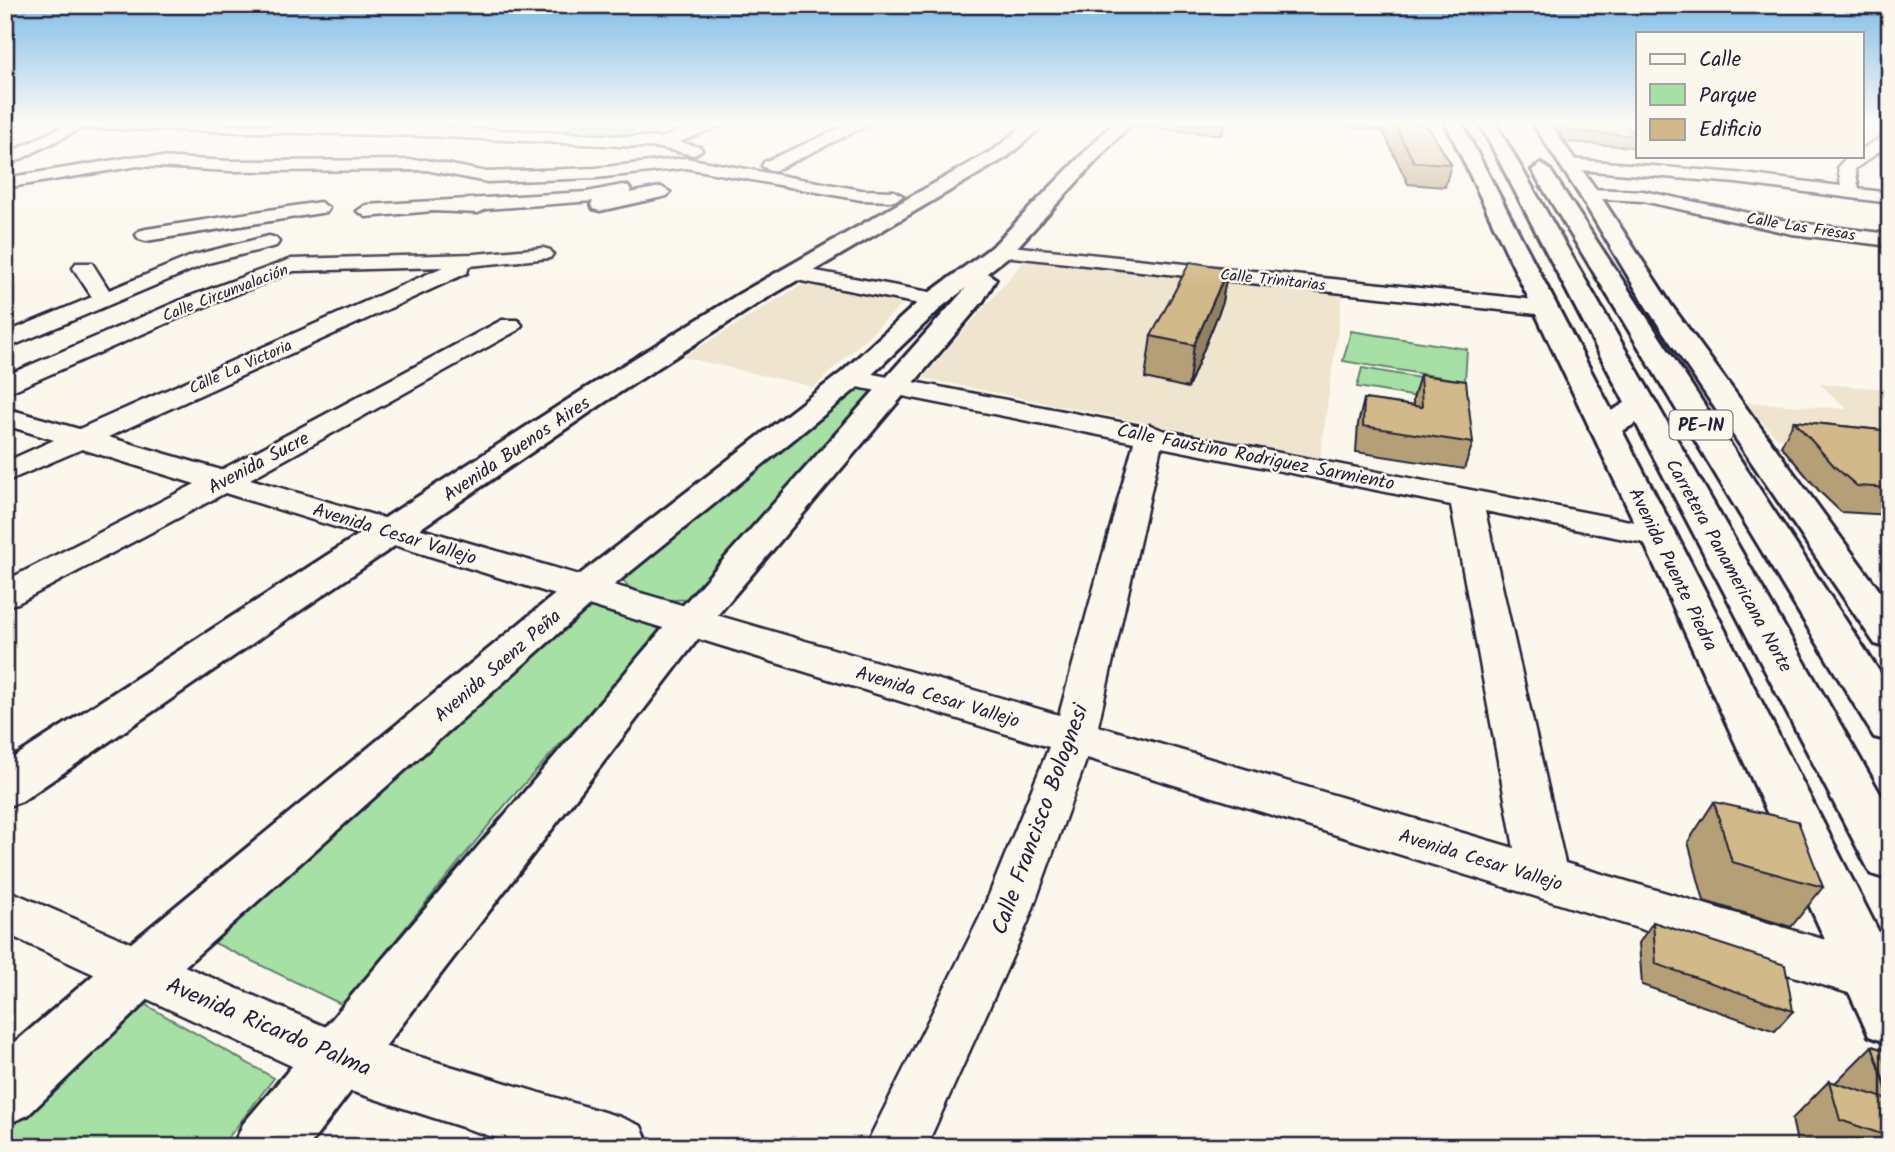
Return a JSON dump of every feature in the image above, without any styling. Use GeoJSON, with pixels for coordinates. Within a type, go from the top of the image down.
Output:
{"type":"FeatureCollection","features":[{"type":"Feature","properties":{"kind":"main road","name":"Avenida Buenos Aires"},"geometry":{"type":"LineString","coordinates":[[5,788],[594,396],[794,273],[906,199],[950,178]]}},
{"type":"Feature","properties":{"kind":"main road","name":"Avenida Saenz Peña"},"geometry":{"type":"LineString","coordinates":[[266,1147],[334,1059],[690,622],[935,300],[1001,251],[1071,178]]}},
{"type":"Feature","properties":{"kind":"main road","name":"Avenida Puente Piedra"},"geometry":{"type":"LineString","coordinates":[[1481,178],[1659,536],[1890,1016]]}},
{"type":"Feature","properties":{"kind":"main road","name":"Carretera Panamericana Norte"},"geometry":{"type":"LineString","coordinates":[[1518,178],[1890,859]]}},
{"type":"Feature","properties":{"kind":"main road","name":"PE-1N"},"geometry":{"type":"LineString","coordinates":[[1546,178],[1890,725]]}},
{"type":"Feature","properties":{"kind":"main road"},"geometry":{"type":"LineString","coordinates":[[1578,178],[1668,319],[1890,635]]}},
{"type":"Feature","properties":{"kind":"main road"},"geometry":{"type":"LineString","coordinates":[[1608,226],[1605,241],[1609,277]]}},
{"type":"Feature","properties":{"kind":"main road","name":"Avenida Saenz Peña"},"geometry":{"type":"LineString","coordinates":[[5,1093],[139,971],[584,590],[874,382],[974,296],[1001,251]]}},
{"type":"Feature","properties":{"kind":"main road"},"geometry":{"type":"LineString","coordinates":[[1605,428],[1643,405]]}},
{"type":"Feature","properties":{"kind":"street"},"geometry":{"type":"LineString","coordinates":[[5,183],[38,178]]}},
{"type":"Feature","properties":{"kind":"street"},"geometry":{"type":"LineString","coordinates":[[396,205],[484,178]]}},
{"type":"Feature","properties":{"kind":"street"},"geometry":{"type":"LineString","coordinates":[[662,187],[672,178]]}},
{"type":"Feature","properties":{"kind":"street"},"geometry":{"type":"LineString","coordinates":[[770,178],[861,195],[906,199]]}},
{"type":"Feature","properties":{"kind":"street"},"geometry":{"type":"LineString","coordinates":[[818,178],[906,199]]}},
{"type":"Feature","properties":{"kind":"street"},"geometry":{"type":"LineString","coordinates":[[1690,206],[1691,178]]}},
{"type":"Feature","properties":{"kind":"street"},"geometry":{"type":"LineString","coordinates":[[1728,178],[1890,198]]}},
{"type":"Feature","properties":{"kind":"street"},"geometry":{"type":"LineString","coordinates":[[1848,178],[1851,192]]}},
{"type":"Feature","properties":{"kind":"street"},"geometry":{"type":"LineString","coordinates":[[366,211],[454,205],[521,211],[611,204],[685,182]]}},
{"type":"Feature","properties":{"kind":"street"},"geometry":{"type":"LineString","coordinates":[[760,197],[799,183]]}},
{"type":"Feature","properties":{"kind":"street"},"geometry":{"type":"LineString","coordinates":[[1790,184],[1792,228]]}},
{"type":"Feature","properties":{"kind":"street","name":"Calle Las Fresas"},"geometry":{"type":"LineString","coordinates":[[1589,194],[1643,196],[1792,228],[1890,240]]}},
{"type":"Feature","properties":{"kind":"street"},"geometry":{"type":"LineString","coordinates":[[5,342],[105,300],[154,256],[244,220],[320,208]]}},
{"type":"Feature","properties":{"kind":"street"},"geometry":{"type":"LineString","coordinates":[[244,220],[287,255],[290,265]]}},
{"type":"Feature","properties":{"kind":"street"},"geometry":{"type":"LineString","coordinates":[[121,227],[154,256],[225,252],[270,242]]}},
{"type":"Feature","properties":{"kind":"street","name":"Calle Trinitarias"},"geometry":{"type":"LineString","coordinates":[[1001,251],[1545,308]]}},
{"type":"Feature","properties":{"kind":"street","name":"Calle Circunvalación"},"geometry":{"type":"LineString","coordinates":[[5,386],[196,302],[290,265],[475,260],[543,254]]}},
{"type":"Feature","properties":{"kind":"street","name":"Calle La Victoria"},"geometry":{"type":"LineString","coordinates":[[5,473],[475,260]]}},
{"type":"Feature","properties":{"kind":"street"},"geometry":{"type":"LineString","coordinates":[[83,268],[105,300]]}},
{"type":"Feature","properties":{"kind":"street"},"geometry":{"type":"LineString","coordinates":[[794,273],[935,300]]}},
{"type":"Feature","properties":{"kind":"street","name":"Avenida Sucre"},"geometry":{"type":"LineString","coordinates":[[5,595],[222,482],[510,325]]}},
{"type":"Feature","properties":{"kind":"street","name":"Calle Faustino Rodriguez Sarmiento"},"geometry":{"type":"LineString","coordinates":[[874,382],[1150,434],[1659,536]]}},
{"type":"Feature","properties":{"kind":"street","name":"Avenida Cesar Vallejo"},"geometry":{"type":"LineString","coordinates":[[5,416],[1871,976]]}},
{"type":"Feature","properties":{"kind":"street","name":"Calle Francisco Bolognesi"},"geometry":{"type":"LineString","coordinates":[[895,1147],[1003,922],[1074,737],[1150,434]]}},
{"type":"Feature","properties":{"kind":"street"},"geometry":{"type":"LineString","coordinates":[[1466,498],[1544,878]]}},
{"type":"Feature","properties":{"kind":"street","name":"Avenida Ricardo Palma"},"geometry":{"type":"LineString","coordinates":[[5,910],[334,1059],[620,1147]]}},
{"type":"Feature","properties":{"kind":"shaded area"},"geometry":{"type":"Polygon","coordinates":[[[1026,259],[1343,292],[1320,458],[923,378],[1026,259]]]}},
{"type":"Feature","properties":{"kind":"shaded area"},"geometry":{"type":"Polygon","coordinates":[[[808,281],[908,299],[814,387],[683,357],[808,281]]]}},
{"type":"Feature","properties":{"kind":"shaded area"},"geometry":{"type":"Polygon","coordinates":[[[1820,384],[1890,389],[1890,445],[1778,438],[1743,402],[1847,409],[1820,384]]]}},
{"type":"Feature","properties":{"kind":"green space"},"geometry":{"type":"Polygon","coordinates":[[[1351,331],[1467,349],[1465,381],[1343,361],[1351,331]]]}},
{"type":"Feature","properties":{"kind":"green space"},"geometry":{"type":"Polygon","coordinates":[[[1362,368],[1455,384],[1454,403],[1357,387],[1362,368]]]}},
{"type":"Feature","properties":{"kind":"green space"},"geometry":{"type":"Polygon","coordinates":[[[857,389],[876,389],[691,598],[654,598],[636,591],[623,580],[857,389]]]}},
{"type":"Feature","properties":{"kind":"green space"},"geometry":{"type":"Polygon","coordinates":[[[580,599],[666,627],[506,804],[343,1005],[200,936],[580,599]]]}},
{"type":"Feature","properties":{"kind":"green space"},"geometry":{"type":"Polygon","coordinates":[[[139,1001],[274,1078],[221,1147],[5,1147],[5,1125],[139,1001]]]}},
{"type":"Feature","properties":{"kind":"building"},"geometry":{"type":"Polygon","coordinates":[[[1190,262],[1228,268],[1194,345],[1151,336],[1190,262]]]}},
{"type":"Feature","properties":{"kind":"building"},"geometry":{"type":"Polygon","coordinates":[[[1420,375],[1466,381],[1473,443],[1363,426],[1364,399],[1422,407],[1420,375]]]}},
{"type":"Feature","properties":{"kind":"building"},"geometry":{"type":"Polygon","coordinates":[[[1794,421],[1890,431],[1890,488],[1857,486],[1835,467],[1794,421]]]}},
{"type":"Feature","properties":{"kind":"building"},"geometry":{"type":"Polygon","coordinates":[[[1714,802],[1798,821],[1823,887],[1732,862],[1714,802]]]}},
{"type":"Feature","properties":{"kind":"building"},"geometry":{"type":"Polygon","coordinates":[[[1653,922],[1785,965],[1793,1011],[1656,964],[1653,922]]]}},
{"type":"Feature","properties":{"kind":"building"},"geometry":{"type":"Polygon","coordinates":[[[1872,1046],[1890,1052],[1890,1100],[1872,1046]]]}},
{"type":"Feature","properties":{"kind":"building"},"geometry":{"type":"Polygon","coordinates":[[[1829,1081],[1890,1100],[1890,1137],[1840,1120],[1829,1081]]]}}]}
